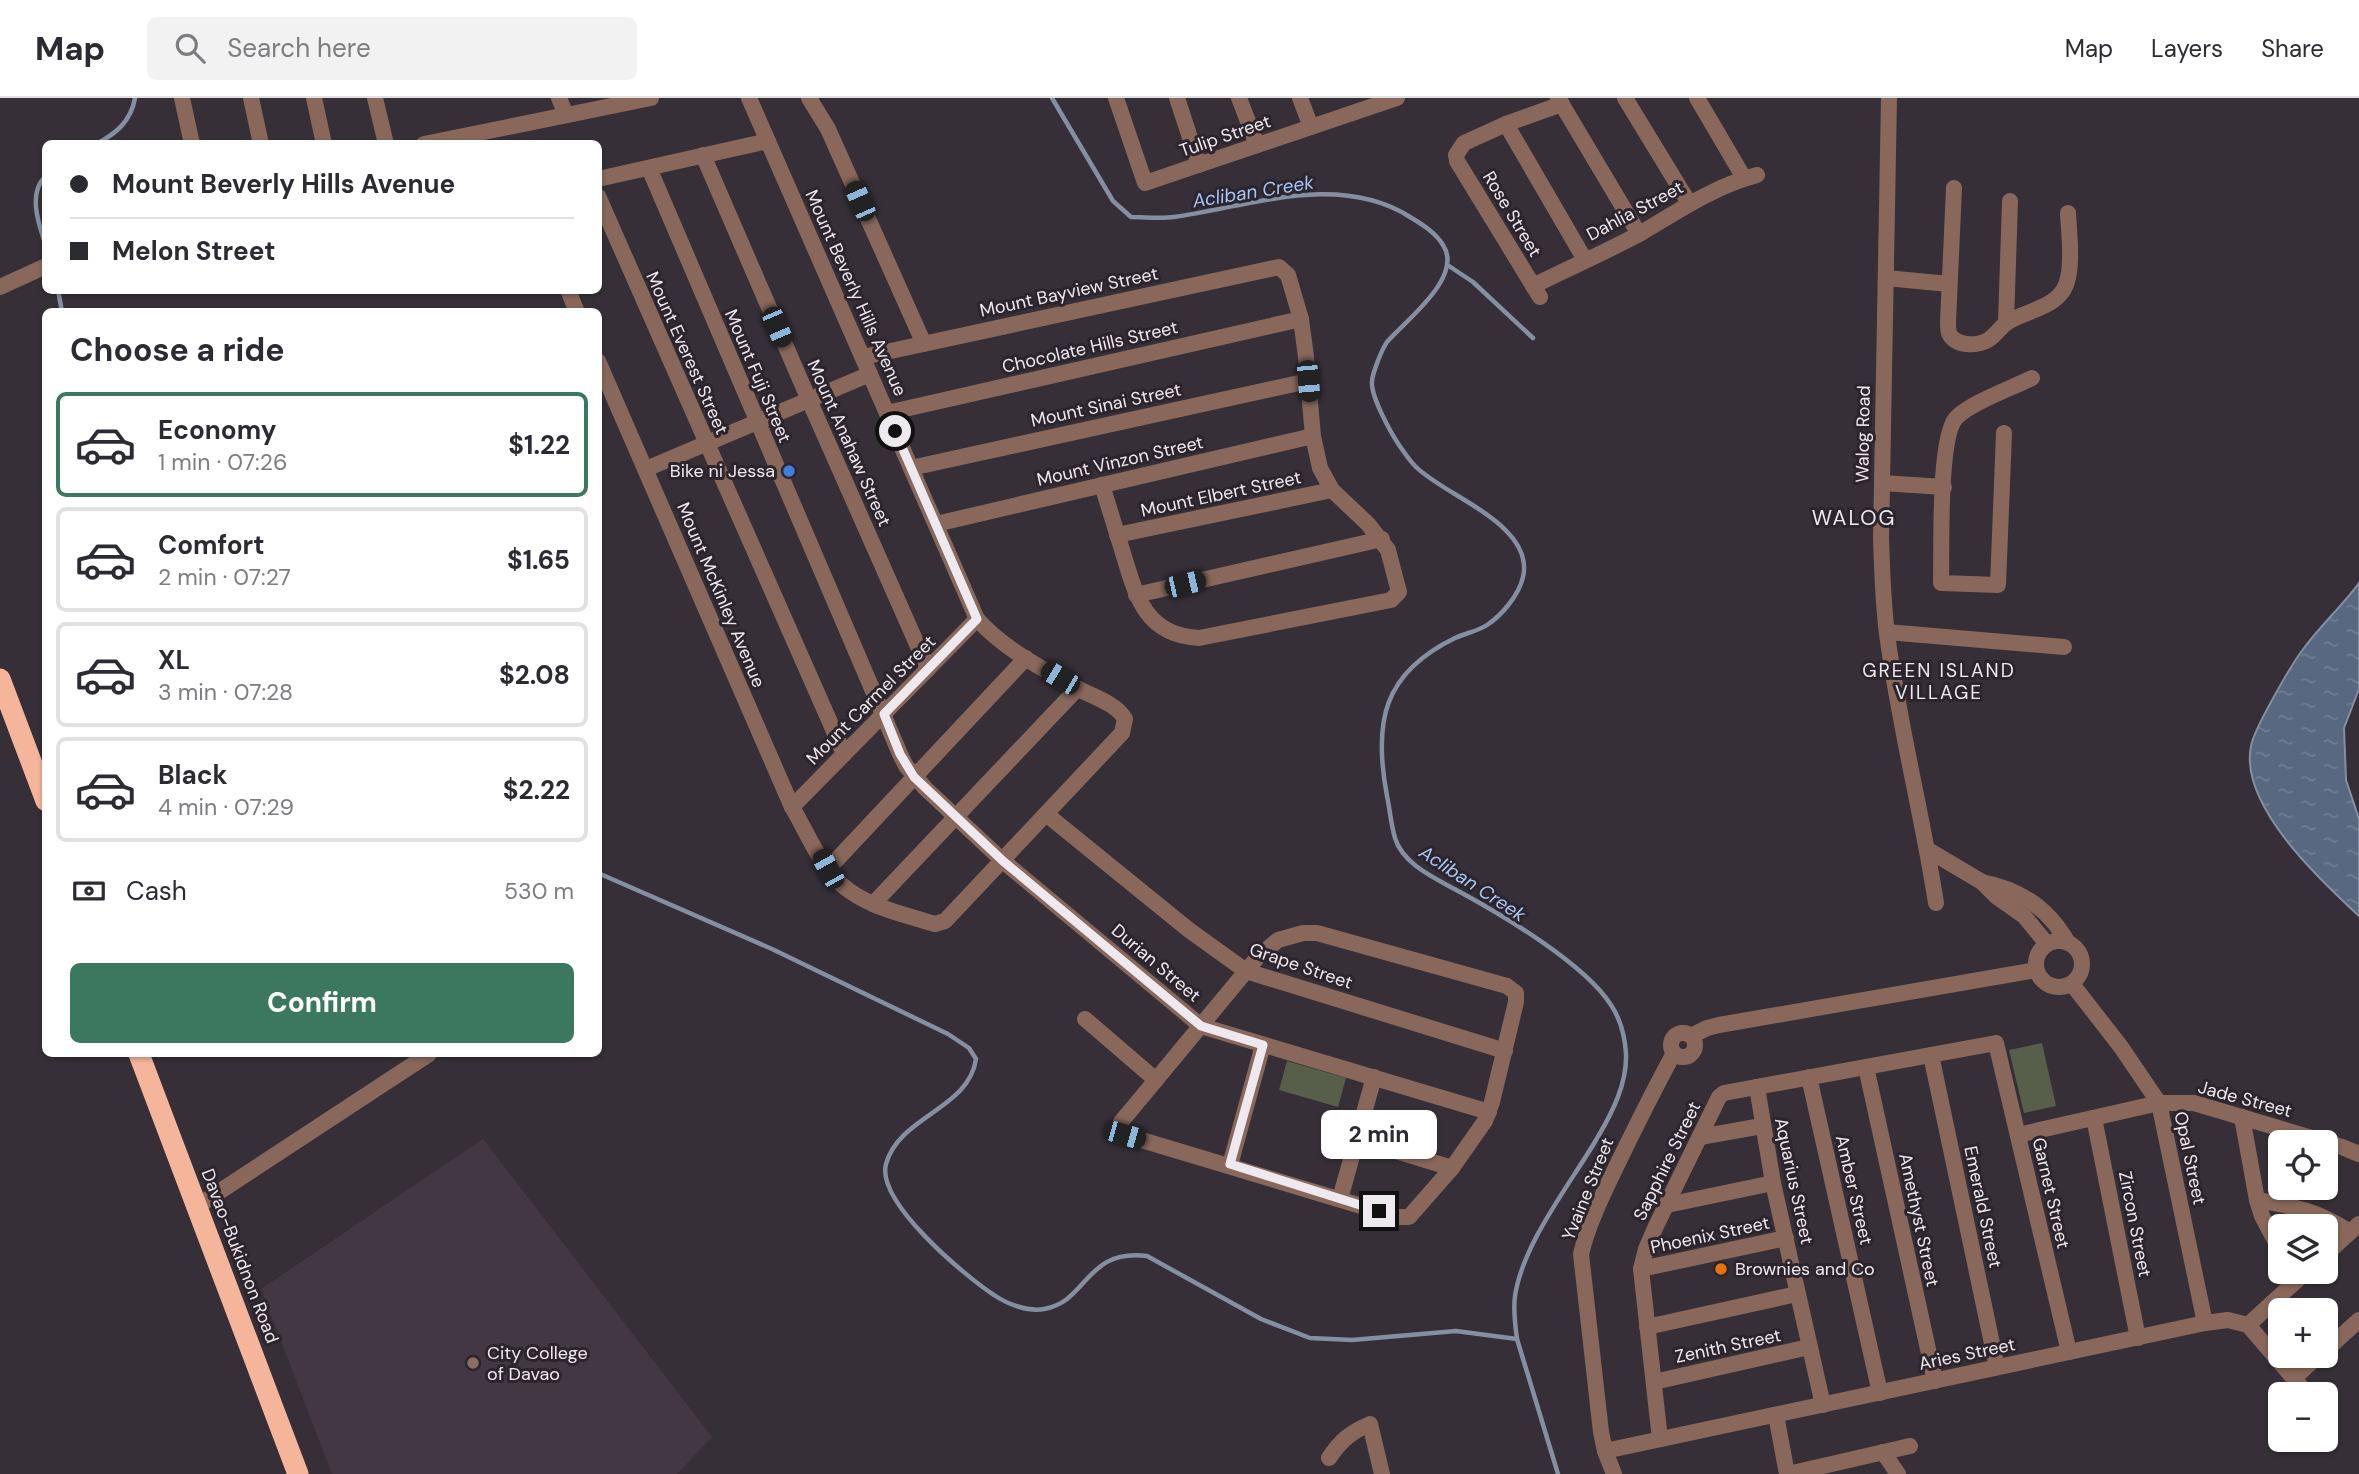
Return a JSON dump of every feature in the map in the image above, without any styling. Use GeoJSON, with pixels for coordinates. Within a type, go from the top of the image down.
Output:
{"type":"FeatureCollection","features":[{"type":"Feature","properties":{"kind":"highway"},"geometry":{"type":"LineString","coordinates":[[0,679],[6,710],[42,792]]}},
{"type":"Feature","properties":{"kind":"highway","name":"Davao-Bukidnon Road"},"geometry":{"type":"LineString","coordinates":[[140,1057],[299,1474]]}},
{"type":"Feature","properties":{"kind":"street"},"geometry":{"type":"LineString","coordinates":[[182,98],[191,140]]}},
{"type":"Feature","properties":{"kind":"street"},"geometry":{"type":"LineString","coordinates":[[251,98],[260,140]]}},
{"type":"Feature","properties":{"kind":"street"},"geometry":{"type":"LineString","coordinates":[[314,98],[323,140]]}},
{"type":"Feature","properties":{"kind":"street"},"geometry":{"type":"LineString","coordinates":[[375,98],[385,140]]}},
{"type":"Feature","properties":{"kind":"street"},"geometry":{"type":"LineString","coordinates":[[559,98],[566,115]]}},
{"type":"Feature","properties":{"kind":"street"},"geometry":{"type":"LineString","coordinates":[[443,140],[566,115],[617,101],[651,98]]}},
{"type":"Feature","properties":{"kind":"street","name":"Mount Beverly Hills Avenue"},"geometry":{"type":"LineString","coordinates":[[749,98],[977,619]]}},
{"type":"Feature","properties":{"kind":"street"},"geometry":{"type":"LineString","coordinates":[[808,98],[828,130],[924,344]]}},
{"type":"Feature","properties":{"kind":"street","name":"Tulip Street"},"geometry":{"type":"LineString","coordinates":[[1116,98],[1145,183],[1311,127],[1364,103],[1397,98]]}},
{"type":"Feature","properties":{"kind":"street"},"geometry":{"type":"LineString","coordinates":[[1177,98],[1199,165]]}},
{"type":"Feature","properties":{"kind":"street"},"geometry":{"type":"LineString","coordinates":[[1239,98],[1257,145]]}},
{"type":"Feature","properties":{"kind":"street"},"geometry":{"type":"LineString","coordinates":[[1300,98],[1311,127]]}},
{"type":"Feature","properties":{"kind":"street"},"geometry":{"type":"LineString","coordinates":[[1625,98],[1689,203]]}},
{"type":"Feature","properties":{"kind":"street","name":"Dahlia Street"},"geometry":{"type":"LineString","coordinates":[[1536,291],[1585,260],[1639,234],[1689,203],[1751,177],[1697,98]]}},
{"type":"Feature","properties":{"kind":"street","name":"Walog Road"},"geometry":{"type":"LineString","coordinates":[[1889,98],[1882,560],[1887,632],[1902,727],[1928,850],[1936,903]]}},
{"type":"Feature","properties":{"kind":"street"},"geometry":{"type":"LineString","coordinates":[[1585,260],[1506,124],[1560,101],[1639,234]]}},
{"type":"Feature","properties":{"kind":"street","name":"Rose Street"},"geometry":{"type":"LineString","coordinates":[[1506,124],[1464,143],[1457,150],[1457,160],[1536,291]]}},
{"type":"Feature","properties":{"kind":"street"},"geometry":{"type":"LineString","coordinates":[[500,128],[504,140]]}},
{"type":"Feature","properties":{"kind":"street"},"geometry":{"type":"LineString","coordinates":[[602,178],[768,141]]}},
{"type":"Feature","properties":{"kind":"street","name":"Mount Anahaw Street"},"geometry":{"type":"LineString","coordinates":[[703,155],[928,669]]}},
{"type":"Feature","properties":{"kind":"street","name":"Mount Fuji Street"},"geometry":{"type":"LineString","coordinates":[[649,168],[884,714]]}},
{"type":"Feature","properties":{"kind":"street"},"geometry":{"type":"LineString","coordinates":[[1954,188],[1948,322],[1949,333],[1965,344],[1987,341],[2006,323],[2050,303],[2062,292],[2069,271],[2068,213]]}},
{"type":"Feature","properties":{"kind":"street"},"geometry":{"type":"LineString","coordinates":[[2006,323],[2010,201]]}},
{"type":"Feature","properties":{"kind":"street","name":"Mount Everest Street"},"geometry":{"type":"LineString","coordinates":[[602,205],[844,754]]}},
{"type":"Feature","properties":{"kind":"street","name":"Mount Bayview Street"},"geometry":{"type":"LineString","coordinates":[[863,357],[1275,267],[1283,268],[1288,275],[1301,319]]}},
{"type":"Feature","properties":{"kind":"street"},"geometry":{"type":"LineString","coordinates":[[0,287],[42,268]]}},
{"type":"Feature","properties":{"kind":"street"},"geometry":{"type":"LineString","coordinates":[[1886,278],[1950,284]]}},
{"type":"Feature","properties":{"kind":"street"},"geometry":{"type":"LineString","coordinates":[[1102,485],[1136,595],[1146,612],[1174,634],[1199,638],[1391,600],[1398,596],[1399,587],[1394,566],[1382,539],[1332,490],[1320,468],[1313,436],[1301,319]]}},
{"type":"Feature","properties":{"kind":"street","name":"Chocolate Hills Street"},"geometry":{"type":"LineString","coordinates":[[887,413],[1301,319]]}},
{"type":"Feature","properties":{"kind":"street","name":"Mount McKinley Avenue"},"geometry":{"type":"LineString","coordinates":[[602,370],[792,807],[828,869],[841,885],[873,904],[928,922],[940,923],[950,918],[1003,861]]}},
{"type":"Feature","properties":{"kind":"street"},"geometry":{"type":"LineString","coordinates":[[646,469],[870,374]]}},
{"type":"Feature","properties":{"kind":"street"},"geometry":{"type":"LineString","coordinates":[[2004,433],[1998,585],[1941,583],[1948,431],[1954,420],[1964,411],[2032,378]]}},
{"type":"Feature","properties":{"kind":"street","name":"Mount Sinai Street"},"geometry":{"type":"LineString","coordinates":[[911,468],[1308,381]]}},
{"type":"Feature","properties":{"kind":"street","name":"Mount Vinzon Street"},"geometry":{"type":"LineString","coordinates":[[936,524],[1313,436]]}},
{"type":"Feature","properties":{"kind":"street"},"geometry":{"type":"LineString","coordinates":[[1882,483],[1944,487]]}},
{"type":"Feature","properties":{"kind":"street","name":"Mount Elbert Street"},"geometry":{"type":"LineString","coordinates":[[1117,535],[1332,490]]}},
{"type":"Feature","properties":{"kind":"street"},"geometry":{"type":"LineString","coordinates":[[1136,595],[1382,539]]}},
{"type":"Feature","properties":{"kind":"street"},"geometry":{"type":"LineString","coordinates":[[977,619],[998,639],[1026,658],[1122,713],[1125,719],[1122,733],[1003,861]]}},
{"type":"Feature","properties":{"kind":"street","name":"Mount Carmel Street"},"geometry":{"type":"LineString","coordinates":[[792,807],[977,619]]}},
{"type":"Feature","properties":{"kind":"street"},"geometry":{"type":"LineString","coordinates":[[1887,632],[2064,647]]}},
{"type":"Feature","properties":{"kind":"street"},"geometry":{"type":"LineString","coordinates":[[828,869],[1026,658]]}},
{"type":"Feature","properties":{"kind":"street"},"geometry":{"type":"LineString","coordinates":[[873,904],[1077,689]]}},
{"type":"Feature","properties":{"kind":"street","name":"Durian Street"},"geometry":{"type":"LineString","coordinates":[[884,714],[900,754],[914,777],[1003,861],[1201,1026],[1489,1112]]}},
{"type":"Feature","properties":{"kind":"street","name":"Grape Street"},"geometry":{"type":"LineString","coordinates":[[1046,814],[1189,930],[1246,971],[1504,1051]]}},
{"type":"Feature","properties":{"kind":"street"},"geometry":{"type":"LineString","coordinates":[[1928,850],[1982,883],[2024,916],[2048,944]]}},
{"type":"Feature","properties":{"kind":"street"},"geometry":{"type":"LineString","coordinates":[[1982,883],[2004,887],[2038,906],[2055,923],[2068,943]]}},
{"type":"Feature","properties":{"kind":"street"},"geometry":{"type":"LineString","coordinates":[[1317,933],[1507,986],[1516,993],[1517,1002],[1489,1112],[1479,1131],[1452,1168],[1409,1217],[1398,1217],[1230,1164],[1125,1135],[1119,1130],[1121,1122],[1246,971],[1278,940],[1290,935],[1317,933]]}},
{"type":"Feature","properties":{"kind":"street"},"geometry":{"type":"LineString","coordinates":[[2054,941],[2068,943],[2074,946],[2082,959],[2081,973],[2072,984],[2060,988],[2048,985],[2042,981],[2036,970],[2036,958],[2054,941]]}},
{"type":"Feature","properties":{"kind":"street","name":"Yvaine Street"},"geometry":{"type":"LineString","coordinates":[[1614,1474],[1605,1451],[1595,1385],[1581,1254],[1607,1187],[1674,1053],[1681,1057],[1689,1055],[1695,1048],[1691,1036],[1719,1025],[2036,970]]}},
{"type":"Feature","properties":{"kind":"street","name":"Opal Street"},"geometry":{"type":"LineString","coordinates":[[2072,984],[2159,1102],[2205,1323]]}},
{"type":"Feature","properties":{"kind":"street"},"geometry":{"type":"LineString","coordinates":[[1084,1019],[1156,1080]]}},
{"type":"Feature","properties":{"kind":"street","name":"Sapphire Street"},"geometry":{"type":"LineString","coordinates":[[1660,1439],[1641,1269],[1646,1249],[1719,1097],[1724,1093],[1996,1043]]}},
{"type":"Feature","properties":{"kind":"street","name":"Garnet Street"},"geometry":{"type":"LineString","coordinates":[[1996,1043],[2069,1352]]}},
{"type":"Feature","properties":{"kind":"street"},"geometry":{"type":"LineString","coordinates":[[1230,1164],[1263,1045]]}},
{"type":"Feature","properties":{"kind":"street","name":"Emerald Street"},"geometry":{"type":"LineString","coordinates":[[1930,1055],[1997,1367]]}},
{"type":"Feature","properties":{"kind":"street"},"geometry":{"type":"LineString","coordinates":[[197,1206],[424,1057]]}},
{"type":"Feature","properties":{"kind":"street","name":"Amethyst Street"},"geometry":{"type":"LineString","coordinates":[[1866,1067],[1935,1381]]}},
{"type":"Feature","properties":{"kind":"street"},"geometry":{"type":"LineString","coordinates":[[1340,1199],[1374,1077]]}},
{"type":"Feature","properties":{"kind":"street","name":"Amber Street"},"geometry":{"type":"LineString","coordinates":[[1809,1077],[1880,1393]]}},
{"type":"Feature","properties":{"kind":"street","name":"Aquarius Street"},"geometry":{"type":"LineString","coordinates":[[1757,1087],[1773,1183],[1823,1405]]}},
{"type":"Feature","properties":{"kind":"street","name":"Jade Street"},"geometry":{"type":"LineString","coordinates":[[2018,1135],[2159,1102],[2194,1103],[2359,1154]]}},
{"type":"Feature","properties":{"kind":"street"},"geometry":{"type":"LineString","coordinates":[[2242,1117],[2257,1200],[2268,1227]]}},
{"type":"Feature","properties":{"kind":"street","name":"Zircon Street"},"geometry":{"type":"LineString","coordinates":[[2094,1118],[2138,1338]]}},
{"type":"Feature","properties":{"kind":"street"},"geometry":{"type":"LineString","coordinates":[[1700,1137],[1762,1126]]}},
{"type":"Feature","properties":{"kind":"street"},"geometry":{"type":"LineString","coordinates":[[1357,1139],[1452,1168]]}},
{"type":"Feature","properties":{"kind":"street"},"geometry":{"type":"LineString","coordinates":[[1667,1205],[1773,1183]]}},
{"type":"Feature","properties":{"kind":"street"},"geometry":{"type":"LineString","coordinates":[[2257,1200],[2315,1213],[2355,1228],[2338,1243]]}},
{"type":"Feature","properties":{"kind":"street","name":"Phoenix Street"},"geometry":{"type":"LineString","coordinates":[[1641,1269],[1786,1238]]}},
{"type":"Feature","properties":{"kind":"street"},"geometry":{"type":"LineString","coordinates":[[2290,1284],[2248,1325],[2297,1382]]}},
{"type":"Feature","properties":{"kind":"street"},"geometry":{"type":"LineString","coordinates":[[1647,1327],[1797,1294]]}},
{"type":"Feature","properties":{"kind":"street","name":"Aries Street"},"geometry":{"type":"LineString","coordinates":[[1605,1451],[2205,1323],[2228,1320],[2248,1325]]}},
{"type":"Feature","properties":{"kind":"street"},"geometry":{"type":"LineString","coordinates":[[2338,1339],[2359,1320]]}},
{"type":"Feature","properties":{"kind":"street","name":"Zenith Street"},"geometry":{"type":"LineString","coordinates":[[1654,1382],[1809,1347]]}},
{"type":"Feature","properties":{"kind":"street"},"geometry":{"type":"LineString","coordinates":[[2294,1378],[2305,1368]]}},
{"type":"Feature","properties":{"kind":"street"},"geometry":{"type":"LineString","coordinates":[[1776,1415],[1788,1474],[1850,1466],[1883,1452],[1910,1446]]}},
{"type":"Feature","properties":{"kind":"street"},"geometry":{"type":"LineString","coordinates":[[1329,1458],[1340,1442],[1352,1432],[1370,1424],[1382,1474]]}},
{"type":"Feature","properties":{"kind":"street"},"geometry":{"type":"LineString","coordinates":[[1883,1452],[1898,1474]]}},
{"type":"Feature","properties":{"kind":"shaded area","name":"City College of Davao"},"geometry":{"type":"Polygon","coordinates":[[[483,1139],[712,1437],[677,1474],[332,1474],[261,1289],[483,1139]]]}},
{"type":"Feature","properties":{"kind":"green space"},"geometry":{"type":"Polygon","coordinates":[[[2042,1043],[2056,1106],[2024,1113],[2009,1050],[2042,1043]]]}},
{"type":"Feature","properties":{"kind":"green space"},"geometry":{"type":"Polygon","coordinates":[[[1287,1061],[1346,1078],[1338,1107],[1279,1090],[1287,1061]]]}},
{"type":"Feature","properties":{"kind":"water"},"geometry":{"type":"Polygon","coordinates":[[[2359,583],[2359,689],[2344,728],[2346,780],[2359,819],[2359,916],[2305,862],[2270,816],[2257,792],[2251,769],[2251,746],[2266,711],[2298,656],[2359,583]]]}},
{"type":"Feature","properties":{"kind":"waterway"},"geometry":{"type":"LineString","coordinates":[[103,140],[122,126],[135,98]]}},
{"type":"Feature","properties":{"kind":"waterway","name":"Acliban Creek"},"geometry":{"type":"LineString","coordinates":[[1052,98],[1113,201],[1131,217],[1174,217],[1294,196],[1354,196],[1383,204],[1410,217],[1424,226],[1443,245],[1447,257],[1446,271],[1440,284],[1387,342],[1374,373],[1373,389],[1387,424],[1413,464],[1502,526],[1515,542],[1523,558],[1523,577],[1514,597],[1493,621],[1431,652],[1412,667],[1398,684],[1383,723],[1383,769],[1394,833],[1405,856],[1431,876],[1542,942],[1583,973],[1611,1005],[1623,1035],[1626,1065],[1614,1106],[1538,1234],[1520,1276],[1515,1296],[1517,1339],[1558,1474]]}},
{"type":"Feature","properties":{"kind":"waterway"},"geometry":{"type":"LineString","coordinates":[[42,181],[36,200],[42,232]]}},
{"type":"Feature","properties":{"kind":"waterway"},"geometry":{"type":"LineString","coordinates":[[1449,266],[1473,282],[1533,338]]}},
{"type":"Feature","properties":{"kind":"waterway"},"geometry":{"type":"LineString","coordinates":[[59,294],[61,308]]}},
{"type":"Feature","properties":{"kind":"waterway"},"geometry":{"type":"LineString","coordinates":[[602,875],[772,949],[948,1034],[969,1048],[976,1059],[971,1076],[961,1090],[905,1134],[893,1148],[886,1164],[887,1180],[895,1198],[925,1237],[963,1272],[1005,1301],[1025,1308],[1044,1309],[1059,1304],[1070,1296],[1111,1260],[1126,1256],[1147,1256],[1261,1319],[1310,1338],[1352,1340],[1456,1331],[1517,1339]]}},
{"type":"Feature","properties":{"kind":"place","name":"Bike ni Jessa"},"geometry":{"type":"Point","coordinates":[789,471]}},
{"type":"Feature","properties":{"kind":"place","name":"Brownies and Co"},"geometry":{"type":"Point","coordinates":[1721,1269]}},
{"type":"Feature","properties":{"kind":"place","name":"City College of Davao"},"geometry":{"type":"Point","coordinates":[473,1363]}},
{"type":"Feature","properties":{"kind":"district","name":"WALOG"},"geometry":{"type":"Point","coordinates":[1854,518]}},
{"type":"Feature","properties":{"kind":"district","name":"GREEN ISLAND VILLAGE"},"geometry":{"type":"Point","coordinates":[1939,681]}},
{"type":"Feature","properties":{"kind":"route"},"geometry":{"type":"LineString","coordinates":[[895,431],[977,619],[884,714],[906,766],[925,788],[1003,861],[1201,1026],[1263,1045],[1230,1164],[1379,1211]]}}]}
